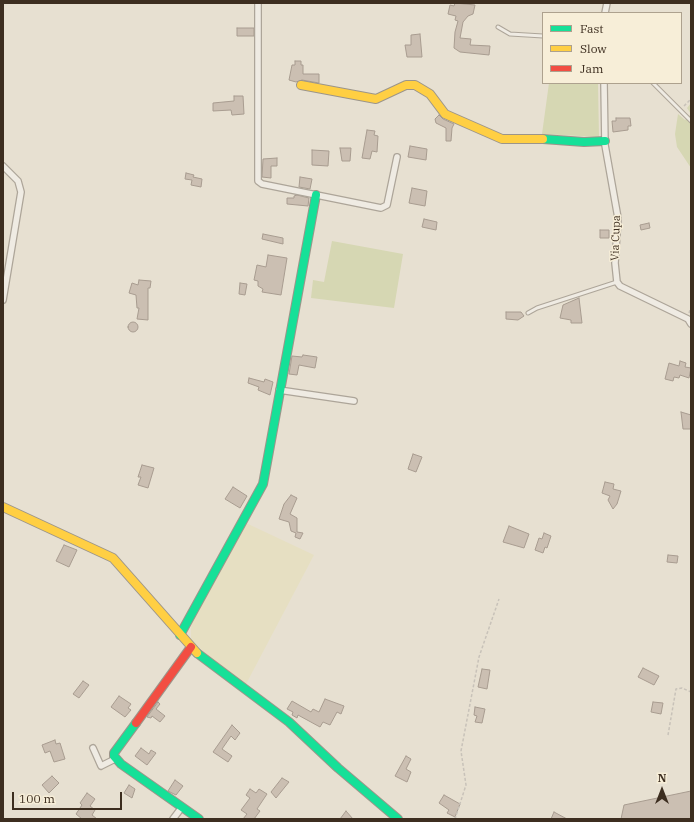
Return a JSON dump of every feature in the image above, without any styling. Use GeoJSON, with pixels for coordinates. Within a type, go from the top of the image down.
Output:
{"type":"FeatureCollection","features":[{"type":"Feature","properties":{"kind":"street"},"geometry":{"type":"LineString","coordinates":[[258,3],[257,179],[262,184],[385,207],[387,205],[397,157]]}},
{"type":"Feature","properties":{"kind":"street","name":"Via Cupa"},"geometry":{"type":"LineString","coordinates":[[604,84],[605,141],[618,218],[615,263],[617,282]]}},
{"type":"Feature","properties":{"kind":"street"},"geometry":{"type":"LineString","coordinates":[[301,85],[376,99],[406,85],[415,85],[430,94],[445,114],[502,139],[541,139],[584,142],[605,141]]}},
{"type":"Feature","properties":{"kind":"street"},"geometry":{"type":"LineString","coordinates":[[3,166],[18,181],[21,192],[3,300]]}},
{"type":"Feature","properties":{"kind":"street"},"geometry":{"type":"LineString","coordinates":[[180,635],[263,484],[279,390],[316,195]]}},
{"type":"Feature","properties":{"kind":"street"},"geometry":{"type":"LineString","coordinates":[[617,282],[620,286],[688,319],[691,324]]}},
{"type":"Feature","properties":{"kind":"street"},"geometry":{"type":"LineString","coordinates":[[279,390],[354,401]]}},
{"type":"Feature","properties":{"kind":"street"},"geometry":{"type":"LineString","coordinates":[[3,508],[113,558],[197,653],[289,722],[338,768],[398,819]]}},
{"type":"Feature","properties":{"kind":"street"},"geometry":{"type":"LineString","coordinates":[[191,647],[114,753],[115,759],[199,819]]}},
{"type":"Feature","properties":{"kind":"street"},"geometry":{"type":"LineString","coordinates":[[93,748],[100,766],[115,759]]}},
{"type":"Feature","properties":{"kind":"street"},"geometry":{"type":"LineString","coordinates":[[173,819],[182,807]]}},
{"type":"Feature","properties":{"kind":"lane"},"geometry":{"type":"LineString","coordinates":[[498,27],[510,34],[542,36]]}},
{"type":"Feature","properties":{"kind":"lane"},"geometry":{"type":"LineString","coordinates":[[654,84],[691,121]]}},
{"type":"Feature","properties":{"kind":"lane"},"geometry":{"type":"LineString","coordinates":[[528,312],[617,282]]}},
{"type":"Feature","properties":{"kind":"path"},"geometry":{"type":"LineString","coordinates":[[679,110],[691,99]]}},
{"type":"Feature","properties":{"kind":"path"},"geometry":{"type":"LineString","coordinates":[[455,819],[466,785],[461,751],[479,657],[499,599]]}},
{"type":"Feature","properties":{"kind":"path"},"geometry":{"type":"LineString","coordinates":[[668,735],[676,689],[682,688],[691,692]]}},
{"type":"Feature","properties":{"kind":"shaded area"},"geometry":{"type":"Polygon","coordinates":[[[246,523],[314,555],[244,688],[191,640],[191,630],[192,618],[246,523]]]}},
{"type":"Feature","properties":{"kind":"green space"},"geometry":{"type":"Polygon","coordinates":[[[549,84],[598,84],[599,137],[542,134],[549,84]]]}},
{"type":"Feature","properties":{"kind":"green space"},"geometry":{"type":"Polygon","coordinates":[[[691,103],[691,114],[687,108],[691,103]]]}},
{"type":"Feature","properties":{"kind":"green space"},"geometry":{"type":"Polygon","coordinates":[[[678,114],[685,120],[691,114],[691,168],[677,147],[675,134],[678,114]]]}},
{"type":"Feature","properties":{"kind":"green space"},"geometry":{"type":"Polygon","coordinates":[[[332,241],[403,254],[394,308],[311,298],[313,280],[324,282],[332,241]]]}},
{"type":"Feature","properties":{"kind":"building"},"geometry":{"type":"Polygon","coordinates":[[[455,3],[475,5],[473,14],[468,16],[463,22],[460,38],[471,39],[470,45],[490,46],[489,55],[460,52],[454,48],[455,32],[458,21],[455,20],[456,16],[448,14],[450,5],[454,6],[455,3]]]}},
{"type":"Feature","properties":{"kind":"building"},"geometry":{"type":"Polygon","coordinates":[[[237,28],[254,28],[254,36],[237,36],[237,28]]]}},
{"type":"Feature","properties":{"kind":"building"},"geometry":{"type":"Polygon","coordinates":[[[420,34],[422,57],[407,57],[405,45],[411,45],[411,35],[420,34]]]}},
{"type":"Feature","properties":{"kind":"building"},"geometry":{"type":"Polygon","coordinates":[[[295,61],[301,61],[301,65],[303,65],[303,74],[319,74],[319,83],[302,80],[296,82],[289,80],[292,65],[295,65],[295,61]]]}},
{"type":"Feature","properties":{"kind":"building"},"geometry":{"type":"Polygon","coordinates":[[[234,96],[243,96],[244,114],[232,115],[231,110],[213,111],[213,103],[234,101],[234,96]]]}},
{"type":"Feature","properties":{"kind":"building"},"geometry":{"type":"Polygon","coordinates":[[[439,115],[443,119],[454,124],[452,128],[451,141],[446,141],[446,128],[436,123],[435,119],[439,115]]]}},
{"type":"Feature","properties":{"kind":"building"},"geometry":{"type":"Polygon","coordinates":[[[616,118],[630,118],[631,126],[628,126],[628,130],[613,132],[612,121],[616,121],[616,118]]]}},
{"type":"Feature","properties":{"kind":"building"},"geometry":{"type":"Polygon","coordinates":[[[367,130],[375,131],[374,135],[378,136],[377,152],[372,151],[370,159],[362,158],[367,130]]]}},
{"type":"Feature","properties":{"kind":"building"},"geometry":{"type":"Polygon","coordinates":[[[410,146],[427,149],[426,160],[408,157],[410,146]]]}},
{"type":"Feature","properties":{"kind":"building"},"geometry":{"type":"Polygon","coordinates":[[[340,148],[351,148],[350,161],[342,161],[340,148]]]}},
{"type":"Feature","properties":{"kind":"building"},"geometry":{"type":"Polygon","coordinates":[[[312,150],[329,151],[328,166],[312,165],[312,150]]]}},
{"type":"Feature","properties":{"kind":"building"},"geometry":{"type":"Polygon","coordinates":[[[277,158],[277,166],[271,166],[271,178],[262,177],[263,159],[277,158]]]}},
{"type":"Feature","properties":{"kind":"building"},"geometry":{"type":"Polygon","coordinates":[[[186,173],[194,175],[193,177],[202,179],[201,187],[191,185],[192,180],[185,179],[186,173]]]}},
{"type":"Feature","properties":{"kind":"building"},"geometry":{"type":"Polygon","coordinates":[[[300,177],[312,179],[310,189],[299,187],[300,177]]]}},
{"type":"Feature","properties":{"kind":"building"},"geometry":{"type":"Polygon","coordinates":[[[412,188],[427,191],[425,206],[409,203],[412,188]]]}},
{"type":"Feature","properties":{"kind":"building"},"geometry":{"type":"Polygon","coordinates":[[[297,195],[309,198],[308,206],[287,204],[287,198],[294,198],[294,196],[297,195]]]}},
{"type":"Feature","properties":{"kind":"building"},"geometry":{"type":"Polygon","coordinates":[[[424,219],[437,222],[436,230],[422,227],[424,219]]]}},
{"type":"Feature","properties":{"kind":"building"},"geometry":{"type":"Polygon","coordinates":[[[649,223],[650,228],[641,230],[640,225],[649,223]]]}},
{"type":"Feature","properties":{"kind":"building"},"geometry":{"type":"Polygon","coordinates":[[[600,230],[609,230],[609,238],[600,238],[600,230]]]}},
{"type":"Feature","properties":{"kind":"building"},"geometry":{"type":"Polygon","coordinates":[[[263,234],[283,238],[283,244],[262,239],[263,234]]]}},
{"type":"Feature","properties":{"kind":"building"},"geometry":{"type":"Polygon","coordinates":[[[268,255],[287,258],[281,295],[262,292],[263,289],[258,286],[258,281],[254,280],[257,265],[266,267],[268,255]]]}},
{"type":"Feature","properties":{"kind":"building"},"geometry":{"type":"Polygon","coordinates":[[[139,280],[151,281],[150,288],[148,288],[148,320],[137,319],[139,308],[137,308],[136,295],[129,293],[132,283],[138,285],[139,280]]]}},
{"type":"Feature","properties":{"kind":"building"},"geometry":{"type":"Polygon","coordinates":[[[240,283],[247,284],[245,295],[239,294],[240,283]]]}},
{"type":"Feature","properties":{"kind":"building"},"geometry":{"type":"Polygon","coordinates":[[[579,298],[582,323],[571,323],[571,320],[560,318],[563,305],[579,298]]]}},
{"type":"Feature","properties":{"kind":"building"},"geometry":{"type":"Polygon","coordinates":[[[506,312],[521,312],[524,316],[518,320],[506,319],[506,312]]]}},
{"type":"Feature","properties":{"kind":"building"},"geometry":{"type":"Polygon","coordinates":[[[131,322],[135,322],[137,323],[137,331],[131,332],[128,329],[128,325],[131,322]]]}},
{"type":"Feature","properties":{"kind":"building"},"geometry":{"type":"Polygon","coordinates":[[[303,355],[317,357],[315,368],[299,365],[297,375],[289,374],[292,356],[302,357],[303,355]]]}},
{"type":"Feature","properties":{"kind":"building"},"geometry":{"type":"Polygon","coordinates":[[[680,361],[686,363],[685,367],[691,368],[689,378],[680,375],[679,378],[674,377],[673,381],[665,379],[669,363],[679,366],[680,361]]]}},
{"type":"Feature","properties":{"kind":"building"},"geometry":{"type":"Polygon","coordinates":[[[249,378],[264,382],[265,379],[273,382],[270,395],[258,390],[259,387],[248,383],[249,378]]]}},
{"type":"Feature","properties":{"kind":"building"},"geometry":{"type":"Polygon","coordinates":[[[681,412],[691,415],[691,429],[683,429],[681,412]]]}},
{"type":"Feature","properties":{"kind":"building"},"geometry":{"type":"Polygon","coordinates":[[[413,454],[422,457],[416,472],[408,469],[413,454]]]}},
{"type":"Feature","properties":{"kind":"building"},"geometry":{"type":"Polygon","coordinates":[[[142,465],[154,468],[148,488],[138,485],[141,477],[138,477],[142,465]]]}},
{"type":"Feature","properties":{"kind":"building"},"geometry":{"type":"Polygon","coordinates":[[[605,482],[614,484],[613,489],[621,491],[617,504],[613,509],[608,500],[610,496],[602,493],[605,482]]]}},
{"type":"Feature","properties":{"kind":"building"},"geometry":{"type":"Polygon","coordinates":[[[233,487],[247,496],[240,508],[225,499],[233,487]]]}},
{"type":"Feature","properties":{"kind":"building"},"geometry":{"type":"Polygon","coordinates":[[[291,495],[297,498],[290,514],[297,518],[297,532],[303,533],[300,539],[295,537],[296,533],[291,531],[289,522],[279,519],[284,504],[291,495]]]}},
{"type":"Feature","properties":{"kind":"building"},"geometry":{"type":"Polygon","coordinates":[[[509,526],[529,534],[524,548],[503,542],[509,526]]]}},
{"type":"Feature","properties":{"kind":"building"},"geometry":{"type":"Polygon","coordinates":[[[544,533],[551,536],[547,548],[545,547],[543,553],[535,550],[539,538],[542,539],[544,533]]]}},
{"type":"Feature","properties":{"kind":"building"},"geometry":{"type":"Polygon","coordinates":[[[64,545],[77,550],[69,567],[56,561],[64,545]]]}},
{"type":"Feature","properties":{"kind":"building"},"geometry":{"type":"Polygon","coordinates":[[[668,555],[678,556],[677,563],[667,562],[668,555]]]}},
{"type":"Feature","properties":{"kind":"building"},"geometry":{"type":"Polygon","coordinates":[[[643,668],[659,676],[654,685],[638,677],[643,668]]]}},
{"type":"Feature","properties":{"kind":"building"},"geometry":{"type":"Polygon","coordinates":[[[482,669],[490,670],[487,689],[478,687],[482,669]]]}},
{"type":"Feature","properties":{"kind":"building"},"geometry":{"type":"Polygon","coordinates":[[[83,681],[89,685],[79,698],[73,694],[83,681]]]}},
{"type":"Feature","properties":{"kind":"building"},"geometry":{"type":"Polygon","coordinates":[[[119,696],[131,704],[128,708],[131,710],[125,717],[111,707],[119,696]]]}},
{"type":"Feature","properties":{"kind":"building"},"geometry":{"type":"Polygon","coordinates":[[[325,699],[344,706],[341,714],[337,712],[330,725],[323,722],[320,727],[298,715],[297,718],[292,715],[293,712],[287,709],[292,701],[311,712],[313,709],[319,712],[325,699]]]}},
{"type":"Feature","properties":{"kind":"building"},"geometry":{"type":"Polygon","coordinates":[[[158,702],[160,704],[156,709],[165,716],[160,722],[152,716],[151,718],[147,717],[158,702]]]}},
{"type":"Feature","properties":{"kind":"building"},"geometry":{"type":"Polygon","coordinates":[[[653,702],[663,703],[661,714],[651,712],[653,702]]]}},
{"type":"Feature","properties":{"kind":"building"},"geometry":{"type":"Polygon","coordinates":[[[475,707],[485,709],[482,723],[475,722],[477,716],[474,715],[475,707]]]}},
{"type":"Feature","properties":{"kind":"building"},"geometry":{"type":"Polygon","coordinates":[[[232,725],[240,733],[235,740],[231,736],[222,749],[232,756],[228,762],[213,752],[232,725]]]}},
{"type":"Feature","properties":{"kind":"building"},"geometry":{"type":"Polygon","coordinates":[[[55,740],[56,744],[60,743],[65,759],[54,762],[50,751],[45,753],[42,745],[55,740]]]}},
{"type":"Feature","properties":{"kind":"building"},"geometry":{"type":"Polygon","coordinates":[[[141,748],[149,754],[151,750],[156,753],[147,765],[135,756],[141,748]]]}},
{"type":"Feature","properties":{"kind":"building"},"geometry":{"type":"Polygon","coordinates":[[[406,756],[411,759],[406,769],[411,772],[407,782],[395,776],[406,756]]]}},
{"type":"Feature","properties":{"kind":"building"},"geometry":{"type":"Polygon","coordinates":[[[52,776],[59,783],[49,793],[42,785],[52,776]]]}},
{"type":"Feature","properties":{"kind":"building"},"geometry":{"type":"Polygon","coordinates":[[[282,778],[289,782],[276,798],[271,792],[282,778]]]}},
{"type":"Feature","properties":{"kind":"building"},"geometry":{"type":"Polygon","coordinates":[[[175,780],[183,786],[176,795],[168,791],[175,780]]]}},
{"type":"Feature","properties":{"kind":"building"},"geometry":{"type":"Polygon","coordinates":[[[129,785],[135,789],[132,798],[124,793],[129,785]]]}},
{"type":"Feature","properties":{"kind":"building"},"geometry":{"type":"Polygon","coordinates":[[[250,789],[256,793],[259,789],[267,794],[257,809],[260,811],[254,819],[243,819],[247,814],[241,810],[250,798],[246,795],[250,789]]]}},
{"type":"Feature","properties":{"kind":"building"},"geometry":{"type":"Polygon","coordinates":[[[691,791],[691,819],[621,819],[624,805],[691,791]]]}},
{"type":"Feature","properties":{"kind":"building"},"geometry":{"type":"Polygon","coordinates":[[[87,793],[95,799],[90,806],[95,810],[92,815],[97,819],[82,819],[76,814],[82,805],[80,803],[87,793]]]}},
{"type":"Feature","properties":{"kind":"building"},"geometry":{"type":"Polygon","coordinates":[[[444,795],[460,804],[455,817],[447,813],[449,810],[439,803],[444,795]]]}},
{"type":"Feature","properties":{"kind":"building"},"geometry":{"type":"Polygon","coordinates":[[[346,811],[353,819],[340,819],[346,811]]]}},
{"type":"Feature","properties":{"kind":"building"},"geometry":{"type":"Polygon","coordinates":[[[554,812],[567,819],[551,819],[554,812]]]}},
{"type":"Feature","properties":{"kind":"traffic: fast"},"geometry":{"type":"LineString","coordinates":[[543,139],[584,142],[605,141]]}},
{"type":"Feature","properties":{"kind":"traffic: fast"},"geometry":{"type":"LineString","coordinates":[[180,635],[263,484],[316,195]]}},
{"type":"Feature","properties":{"kind":"traffic: fast"},"geometry":{"type":"LineString","coordinates":[[197,653],[289,722],[338,768],[398,819]]}},
{"type":"Feature","properties":{"kind":"traffic: fast"},"geometry":{"type":"LineString","coordinates":[[136,723],[114,753],[114,756],[121,764],[199,819]]}},
{"type":"Feature","properties":{"kind":"traffic: slow"},"geometry":{"type":"LineString","coordinates":[[301,85],[376,99],[406,85],[415,85],[430,94],[445,114],[502,139],[543,139]]}},
{"type":"Feature","properties":{"kind":"traffic: slow"},"geometry":{"type":"LineString","coordinates":[[3,507],[113,558],[197,653]]}},
{"type":"Feature","properties":{"kind":"traffic: jam"},"geometry":{"type":"LineString","coordinates":[[136,723],[191,647]]}}]}
